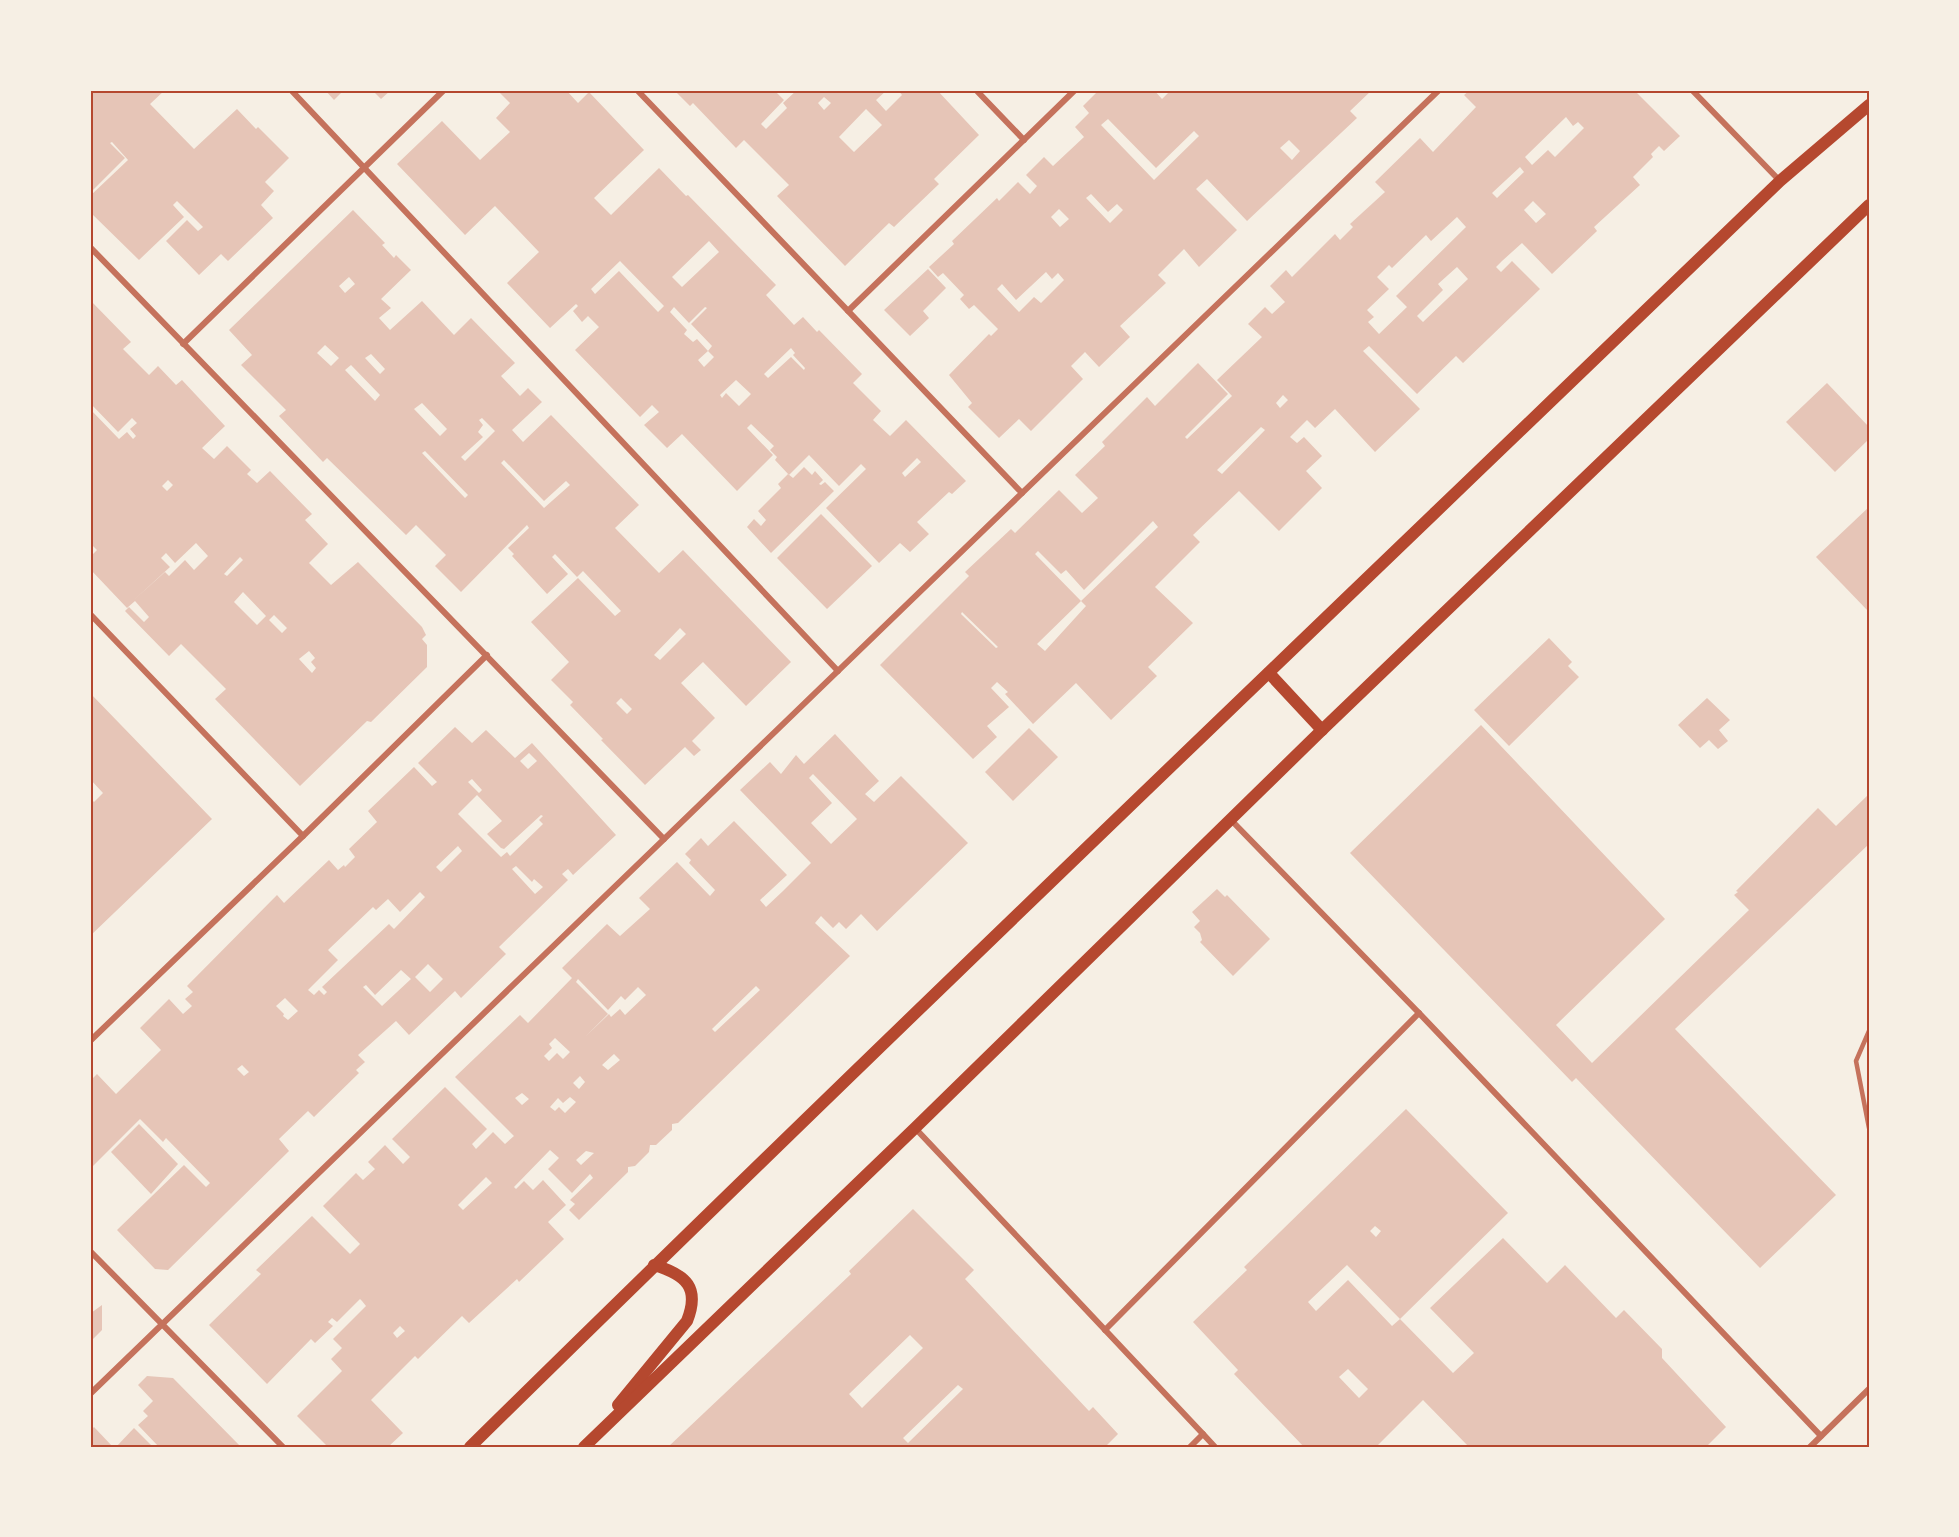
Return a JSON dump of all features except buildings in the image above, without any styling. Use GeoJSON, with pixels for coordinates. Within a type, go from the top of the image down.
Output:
{"type":"FeatureCollection","features":[{"type":"Feature","properties":{"kind":"main road"},"geometry":{"type":"LineString","coordinates":[[470,1447],[654,1265],[1780,181],[1869,105]]}},
{"type":"Feature","properties":{"kind":"main road"},"geometry":{"type":"LineString","coordinates":[[587,1444],[915,1128],[1322,730],[1869,205]]}},
{"type":"Feature","properties":{"kind":"main road"},"geometry":{"type":"LineString","coordinates":[[1269,673],[1322,730]]}},
{"type":"Feature","properties":{"kind":"main road"},"geometry":{"type":"LineString","coordinates":[[587,1444],[687,1321],[693,1306],[692,1289],[682,1276],[654,1265]]}},
{"type":"Feature","properties":{"kind":"street"},"geometry":{"type":"LineString","coordinates":[[291,90],[838,671]]}},
{"type":"Feature","properties":{"kind":"street"},"geometry":{"type":"LineString","coordinates":[[183,344],[444,90]]}},
{"type":"Feature","properties":{"kind":"street"},"geometry":{"type":"LineString","coordinates":[[637,90],[1022,493]]}},
{"type":"Feature","properties":{"kind":"street"},"geometry":{"type":"LineString","coordinates":[[976,90],[1024,140]]}},
{"type":"Feature","properties":{"kind":"street"},"geometry":{"type":"LineString","coordinates":[[848,311],[1075,90]]}},
{"type":"Feature","properties":{"kind":"street"},"geometry":{"type":"LineString","coordinates":[[90,1394],[1439,90]]}},
{"type":"Feature","properties":{"kind":"street"},"geometry":{"type":"LineString","coordinates":[[1692,90],[1780,181]]}},
{"type":"Feature","properties":{"kind":"street"},"geometry":{"type":"LineString","coordinates":[[90,247],[664,839]]}},
{"type":"Feature","properties":{"kind":"street"},"geometry":{"type":"LineString","coordinates":[[90,614],[303,836]]}},
{"type":"Feature","properties":{"kind":"street"},"geometry":{"type":"LineString","coordinates":[[90,1041],[487,655]]}},
{"type":"Feature","properties":{"kind":"street"},"geometry":{"type":"LineString","coordinates":[[1231,820],[1419,1013],[1821,1436]]}},
{"type":"Feature","properties":{"kind":"street"},"geometry":{"type":"LineString","coordinates":[[1105,1330],[1419,1013]]}},
{"type":"Feature","properties":{"kind":"street"},"geometry":{"type":"LineString","coordinates":[[915,1128],[1215,1447]]}},
{"type":"Feature","properties":{"kind":"street"},"geometry":{"type":"LineString","coordinates":[[90,1251],[283,1447]]}},
{"type":"Feature","properties":{"kind":"street"},"geometry":{"type":"LineString","coordinates":[[1810,1447],[1869,1389]]}},
{"type":"Feature","properties":{"kind":"street"},"geometry":{"type":"LineString","coordinates":[[1190,1447],[1203,1434]]}},
{"type":"Feature","properties":{"kind":"lane"},"geometry":{"type":"LineString","coordinates":[[1869,1031],[1856,1061],[1869,1128]]}}]}
